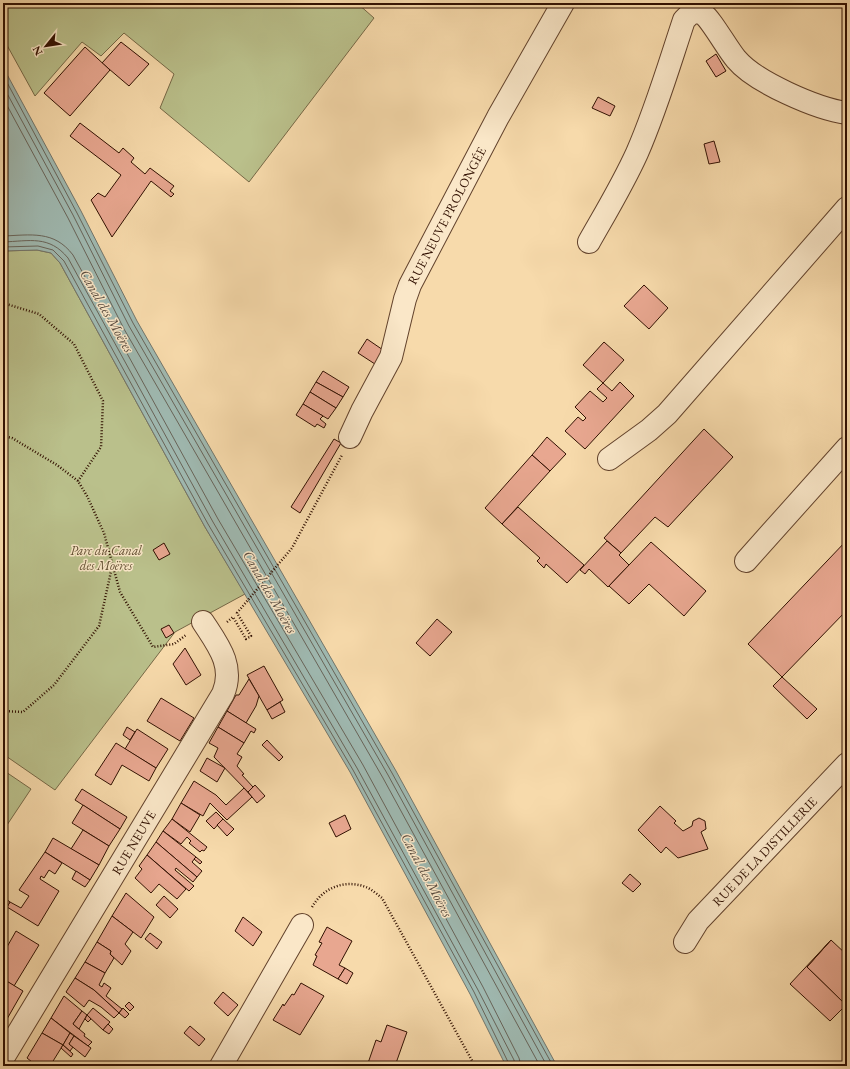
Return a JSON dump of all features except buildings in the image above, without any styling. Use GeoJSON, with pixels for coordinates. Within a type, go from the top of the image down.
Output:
{"type":"FeatureCollection","features":[{"type":"Feature","properties":{"kind":"street","name":"RUE NEUVE PROLONGÉE"},"geometry":{"type":"LineString","coordinates":[[350,436],[391,356],[405,299],[410,285],[498,117],[563,3]]}},
{"type":"Feature","properties":{"kind":"street"},"geometry":{"type":"LineString","coordinates":[[589,242],[620,188],[636,154],[651,117],[684,20],[691,13],[699,13],[706,16],[725,46],[736,60],[749,71],[819,106],[847,113]]}},
{"type":"Feature","properties":{"kind":"street"},"geometry":{"type":"LineString","coordinates":[[610,459],[649,430],[667,414],[847,208]]}},
{"type":"Feature","properties":{"kind":"street"},"geometry":{"type":"LineString","coordinates":[[746,561],[847,448]]}},
{"type":"Feature","properties":{"kind":"street","name":"RUE NEUVE"},"geometry":{"type":"LineString","coordinates":[[3,1058],[223,694],[228,679],[227,665],[220,649],[203,622]]}},
{"type":"Feature","properties":{"kind":"street","name":"RUE DE LA DISTILLERIE"},"geometry":{"type":"LineString","coordinates":[[685,942],[698,921],[847,764]]}},
{"type":"Feature","properties":{"kind":"street"},"geometry":{"type":"LineString","coordinates":[[221,1066],[302,925]]}},
{"type":"Feature","properties":{"kind":"path"},"geometry":{"type":"LineString","coordinates":[[3,303],[39,314],[74,344],[103,401],[100,447],[78,481]]}},
{"type":"Feature","properties":{"kind":"path"},"geometry":{"type":"LineString","coordinates":[[3,436],[12,438],[57,465],[78,481],[87,496],[104,533],[120,592],[153,646],[174,644],[203,622]]}},
{"type":"Feature","properties":{"kind":"path"},"geometry":{"type":"LineString","coordinates":[[233,617],[246,639],[251,636],[237,613],[288,554],[337,468]]}},
{"type":"Feature","properties":{"kind":"path"},"geometry":{"type":"LineString","coordinates":[[3,711],[23,712],[54,684],[99,626],[112,565]]}},
{"type":"Feature","properties":{"kind":"path"},"geometry":{"type":"LineString","coordinates":[[302,925],[315,902],[329,888],[347,883],[367,887],[382,898],[475,1066]]}},
{"type":"Feature","properties":{"kind":"green space"},"geometry":{"type":"Polygon","coordinates":[[[3,3],[357,3],[374,18],[249,182],[160,108],[174,74],[124,33],[101,56],[82,42],[35,96],[3,38],[3,3]]]}},
{"type":"Feature","properties":{"kind":"green space","name":"Parc du Canal des Moëres"},"geometry":{"type":"Polygon","coordinates":[[[37,250],[51,253],[60,263],[205,527],[245,594],[175,632],[55,790],[3,754],[3,251],[37,250]]]}},
{"type":"Feature","properties":{"kind":"green space"},"geometry":{"type":"Polygon","coordinates":[[[3,770],[31,789],[3,831],[3,770]]]}},
{"type":"Feature","properties":{"kind":"water","name":"Canal des Moëres"},"geometry":{"type":"Polygon","coordinates":[[[3,67],[81,211],[137,321],[396,771],[557,1066],[506,1066],[470,994],[350,772],[205,527],[60,263],[51,253],[37,250],[3,251],[3,67]]]}}]}
